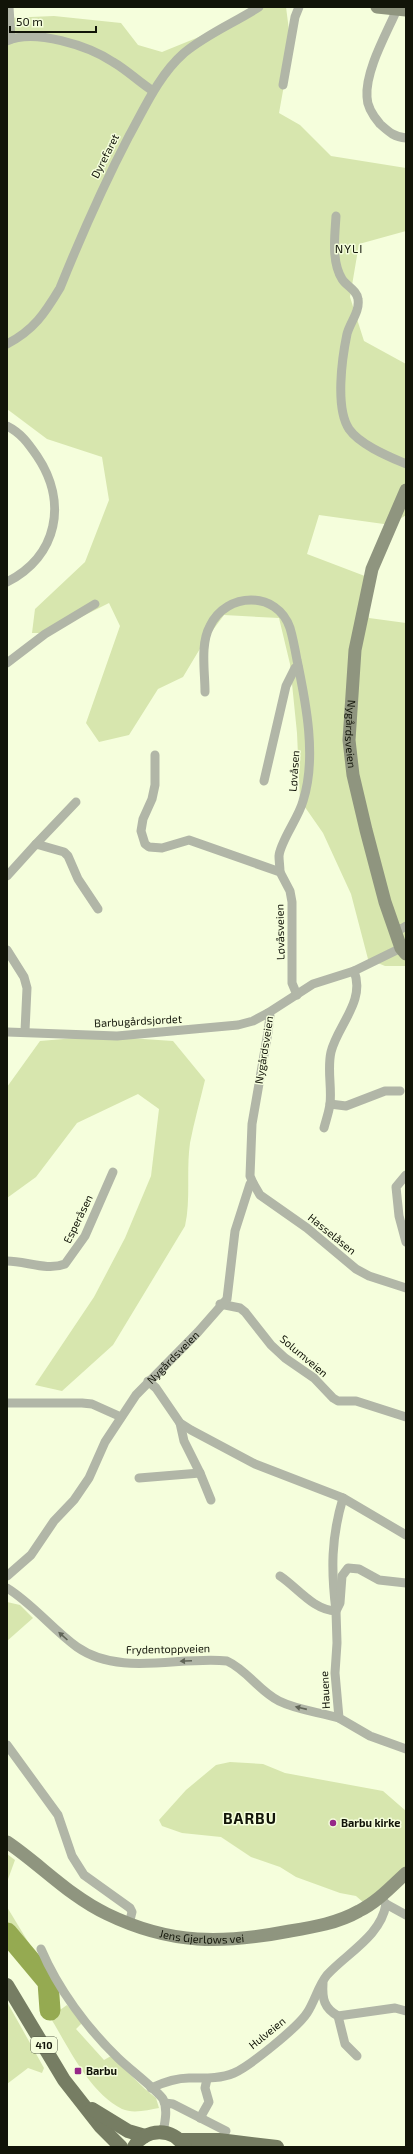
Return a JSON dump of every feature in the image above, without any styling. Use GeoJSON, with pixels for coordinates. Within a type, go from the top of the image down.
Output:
{"type":"FeatureCollection","features":[{"type":"Feature","properties":{"kind":"main road"},"geometry":{"type":"LineString","coordinates":[[380,7],[400,9]]}},
{"type":"Feature","properties":{"kind":"main road","name":"Nygårdsveien"},"geometry":{"type":"LineString","coordinates":[[404,951],[400,927],[381,888],[353,775],[349,740],[355,650],[372,569],[406,490]]}},
{"type":"Feature","properties":{"kind":"main road","name":"Jens Gjerløws vei"},"geometry":{"type":"LineString","coordinates":[[7,1842],[82,1900],[129,1924],[188,1939],[222,1941],[239,1940],[327,1924],[356,1913],[383,1900],[406,1873]]}},
{"type":"Feature","properties":{"kind":"main road","name":"410"},"geometry":{"type":"LineString","coordinates":[[7,1985],[64,2080],[100,2126],[121,2147]]}},
{"type":"Feature","properties":{"kind":"main road","name":"410"},"geometry":{"type":"LineString","coordinates":[[82,2103],[128,2131],[145,2136],[153,2133],[164,2132]]}},
{"type":"Feature","properties":{"kind":"main road"},"geometry":{"type":"LineString","coordinates":[[164,2132],[182,2143],[219,2140],[277,2147]]}},
{"type":"Feature","properties":{"kind":"main road"},"geometry":{"type":"LineString","coordinates":[[134,2147],[145,2136]]}},
{"type":"Feature","properties":{"kind":"main road"},"geometry":{"type":"LineString","coordinates":[[236,2147],[253,2144]]}},
{"type":"Feature","properties":{"kind":"street"},"geometry":{"type":"LineString","coordinates":[[9,7],[9,40],[41,37],[61,41],[91,51],[112,61],[153,91]]}},
{"type":"Feature","properties":{"kind":"street","name":"Dyrefaret"},"geometry":{"type":"LineString","coordinates":[[7,344],[24,335],[36,323],[60,288],[105,182],[153,91],[166,72],[184,54],[209,34],[259,7]]}},
{"type":"Feature","properties":{"kind":"street"},"geometry":{"type":"LineString","coordinates":[[283,85],[290,39],[299,7]]}},
{"type":"Feature","properties":{"kind":"street"},"geometry":{"type":"LineString","coordinates":[[400,9],[376,57],[368,80],[367,96],[369,106],[376,119],[390,134],[406,138]]}},
{"type":"Feature","properties":{"kind":"street"},"geometry":{"type":"LineString","coordinates":[[336,216],[335,248],[338,271],[342,280],[356,293],[358,300],[356,314],[348,331],[342,360],[342,401],[346,420],[350,430],[362,440],[406,464]]}},
{"type":"Feature","properties":{"kind":"street"},"geometry":{"type":"LineString","coordinates":[[7,426],[16,430],[27,441],[47,471],[54,492],[55,511],[53,528],[45,549],[34,564],[20,576],[7,582]]}},
{"type":"Feature","properties":{"kind":"street","name":"Løvåsen"},"geometry":{"type":"LineString","coordinates":[[205,692],[205,644],[209,627],[217,614],[235,603],[260,600],[273,605],[280,611],[290,629],[306,705],[309,765],[304,801],[279,855],[280,872]]}},
{"type":"Feature","properties":{"kind":"street"},"geometry":{"type":"LineString","coordinates":[[7,663],[45,634],[95,604]]}},
{"type":"Feature","properties":{"kind":"street"},"geometry":{"type":"LineString","coordinates":[[264,781],[286,686],[295,668],[298,667]]}},
{"type":"Feature","properties":{"kind":"street"},"geometry":{"type":"LineString","coordinates":[[155,756],[155,785],[152,799],[143,819],[142,837],[149,847],[162,848],[189,840],[280,872]]}},
{"type":"Feature","properties":{"kind":"street"},"geometry":{"type":"LineString","coordinates":[[7,876],[76,802]]}},
{"type":"Feature","properties":{"kind":"street"},"geometry":{"type":"LineString","coordinates":[[36,844],[64,852],[68,856],[78,879],[98,909]]}},
{"type":"Feature","properties":{"kind":"street","name":"Løvåsveien"},"geometry":{"type":"LineString","coordinates":[[280,872],[290,891],[292,902],[292,983],[297,995]]}},
{"type":"Feature","properties":{"kind":"street"},"geometry":{"type":"LineString","coordinates":[[7,950],[24,977],[27,988],[26,1032]]}},
{"type":"Feature","properties":{"kind":"street","name":"Nygårdsveien"},"geometry":{"type":"LineString","coordinates":[[7,1576],[31,1555],[54,1521],[74,1500],[89,1478],[105,1442],[121,1417],[148,1381],[198,1332],[220,1304],[227,1298],[229,1291],[228,1279],[235,1231],[247,1190],[250,1184],[253,1183],[250,1176],[252,1124],[268,1032],[270,1016],[268,1013],[313,984],[354,971],[404,951]]}},
{"type":"Feature","properties":{"kind":"street"},"geometry":{"type":"LineString","coordinates":[[324,1128],[330,1104],[329,1072],[331,1051],[354,1002],[356,989],[354,971]]}},
{"type":"Feature","properties":{"kind":"street","name":"Barbugårdsjordet"},"geometry":{"type":"LineString","coordinates":[[7,1032],[95,1035],[148,1034],[238,1025],[253,1021],[268,1013]]}},
{"type":"Feature","properties":{"kind":"street"},"geometry":{"type":"LineString","coordinates":[[330,1104],[346,1106],[385,1091],[400,1091]]}},
{"type":"Feature","properties":{"kind":"street","name":"Esperåsen"},"geometry":{"type":"LineString","coordinates":[[7,1261],[23,1261],[50,1267],[65,1264],[85,1236],[113,1172]]}},
{"type":"Feature","properties":{"kind":"street"},"geometry":{"type":"LineString","coordinates":[[406,1175],[396,1187],[398,1216],[406,1242]]}},
{"type":"Feature","properties":{"kind":"street","name":"Hasselåsen"},"geometry":{"type":"LineString","coordinates":[[253,1183],[260,1195],[307,1228],[356,1268],[369,1276],[406,1288]]}},
{"type":"Feature","properties":{"kind":"street","name":"Solumveien"},"geometry":{"type":"LineString","coordinates":[[220,1304],[240,1308],[245,1312],[271,1345],[285,1358],[314,1378],[333,1398],[338,1401],[356,1401],[406,1417]]}},
{"type":"Feature","properties":{"kind":"street"},"geometry":{"type":"LineString","coordinates":[[148,1381],[180,1423],[208,1440],[255,1464],[343,1498],[406,1535]]}},
{"type":"Feature","properties":{"kind":"street"},"geometry":{"type":"LineString","coordinates":[[7,1403],[82,1402],[92,1404],[121,1417]]}},
{"type":"Feature","properties":{"kind":"street"},"geometry":{"type":"LineString","coordinates":[[180,1423],[184,1441],[200,1473],[211,1500]]}},
{"type":"Feature","properties":{"kind":"street"},"geometry":{"type":"LineString","coordinates":[[139,1478],[200,1473]]}},
{"type":"Feature","properties":{"kind":"street","name":"Hauene"},"geometry":{"type":"LineString","coordinates":[[343,1498],[336,1522],[332,1553],[337,1643],[335,1673],[339,1718],[370,1736],[406,1749]]}},
{"type":"Feature","properties":{"kind":"street","name":"Hauene"},"geometry":{"type":"LineString","coordinates":[[336,1611],[340,1603],[342,1576],[348,1568],[359,1569],[379,1580],[406,1583]]}},
{"type":"Feature","properties":{"kind":"street"},"geometry":{"type":"LineString","coordinates":[[280,1576],[322,1608],[336,1611]]}},
{"type":"Feature","properties":{"kind":"street","name":"Frydentoppveien"},"geometry":{"type":"LineString","coordinates":[[7,1588],[22,1598],[78,1648],[99,1658],[129,1663],[227,1661],[235,1665],[265,1692],[279,1701],[339,1718]]}},
{"type":"Feature","properties":{"kind":"street"},"geometry":{"type":"LineString","coordinates":[[7,1745],[58,1815],[78,1866],[94,1884],[130,1908],[132,1912],[129,1924]]}},
{"type":"Feature","properties":{"kind":"street"},"geometry":{"type":"LineString","coordinates":[[383,1900],[406,1915]]}},
{"type":"Feature","properties":{"kind":"street","name":"Hulveien"},"geometry":{"type":"LineString","coordinates":[[151,2088],[160,2084],[188,2078],[207,2079],[230,2075],[242,2069],[298,2024],[307,2013],[323,1982],[368,1937],[384,1912],[383,1900]]}},
{"type":"Feature","properties":{"kind":"street"},"geometry":{"type":"LineString","coordinates":[[41,1949],[50,1970],[69,2001],[115,2055],[151,2088],[160,2094],[165,2103],[164,2132]]}},
{"type":"Feature","properties":{"kind":"street"},"geometry":{"type":"LineString","coordinates":[[323,1982],[323,2000],[326,2007],[338,2016],[345,2044],[356,2056]]}},
{"type":"Feature","properties":{"kind":"street"},"geometry":{"type":"LineString","coordinates":[[338,2016],[395,2008],[406,2011]]}},
{"type":"Feature","properties":{"kind":"street"},"geometry":{"type":"LineString","coordinates":[[200,2118],[209,2102],[205,2088],[207,2079]]}},
{"type":"Feature","properties":{"kind":"street"},"geometry":{"type":"LineString","coordinates":[[165,2103],[173,2104],[226,2131]]}},
{"type":"Feature","properties":{"kind":"green space"},"geometry":{"type":"Polygon","coordinates":[[[260,7],[286,7],[291,46],[279,113],[300,125],[331,156],[406,168],[406,231],[359,244],[350,297],[364,341],[406,364],[406,515],[391,525],[319,515],[307,554],[370,578],[369,618],[406,623],[406,966],[385,966],[368,959],[351,894],[323,833],[300,800],[297,733],[290,664],[279,618],[224,615],[204,642],[183,677],[158,689],[129,735],[99,742],[86,723],[120,626],[109,603],[49,633],[32,633],[35,609],[85,562],[109,500],[102,457],[47,439],[7,409],[7,18],[54,16],[121,23],[138,45],[162,52],[226,26],[260,7]]]}},
{"type":"Feature","properties":{"kind":"green space"},"geometry":{"type":"Polygon","coordinates":[[[99,1036],[173,1041],[205,1080],[190,1143],[188,1164],[188,1206],[185,1226],[113,1345],[62,1391],[35,1385],[94,1297],[125,1238],[151,1176],[159,1109],[138,1094],[77,1123],[36,1177],[7,1198],[7,1087],[40,1041],[99,1036]]]}},
{"type":"Feature","properties":{"kind":"green space"},"geometry":{"type":"Polygon","coordinates":[[[7,1602],[20,1605],[33,1618],[7,1641],[7,1602]]]}},
{"type":"Feature","properties":{"kind":"green space"},"geometry":{"type":"Polygon","coordinates":[[[230,1762],[263,1764],[285,1773],[383,1791],[406,1811],[406,1866],[364,1903],[356,1896],[340,1893],[296,1877],[280,1867],[251,1857],[221,1837],[182,1833],[162,1826],[159,1820],[186,1790],[216,1765],[230,1762]]]}},
{"type":"Feature","properties":{"kind":"green space"},"geometry":{"type":"Polygon","coordinates":[[[7,1854],[15,1860],[7,1882],[7,1854]]]}},
{"type":"Feature","properties":{"kind":"green space"},"geometry":{"type":"Polygon","coordinates":[[[7,1907],[33,1950],[27,1950],[7,1924],[7,1907]]]}},
{"type":"Feature","properties":{"kind":"green space"},"geometry":{"type":"Polygon","coordinates":[[[7,2002],[44,2068],[42,2073],[28,2068],[7,2084],[7,2002]]]}},
{"type":"Feature","properties":{"kind":"green space"},"geometry":{"type":"Polygon","coordinates":[[[67,2005],[82,2023],[76,2029],[104,2060],[111,2056],[156,2098],[159,2108],[140,2111],[122,2109],[110,2101],[90,2081],[72,2055],[50,2017],[67,2005]]]}},
{"type":"Feature","properties":{"kind":"waterway"},"geometry":{"type":"LineString","coordinates":[[7,1933],[48,1982],[50,2010]]}},
{"type":"Feature","properties":{"kind":"place","name":"Barbu kirke"},"geometry":{"type":"Point","coordinates":[333,1823]}},
{"type":"Feature","properties":{"kind":"place","name":"Barbu"},"geometry":{"type":"Point","coordinates":[78,2071]}},
{"type":"Feature","properties":{"kind":"district","name":"NYLI"},"geometry":{"type":"Point","coordinates":[349,249]}},
{"type":"Feature","properties":{"kind":"district","name":"BARBU"},"geometry":{"type":"Point","coordinates":[250,1819]}}]}
